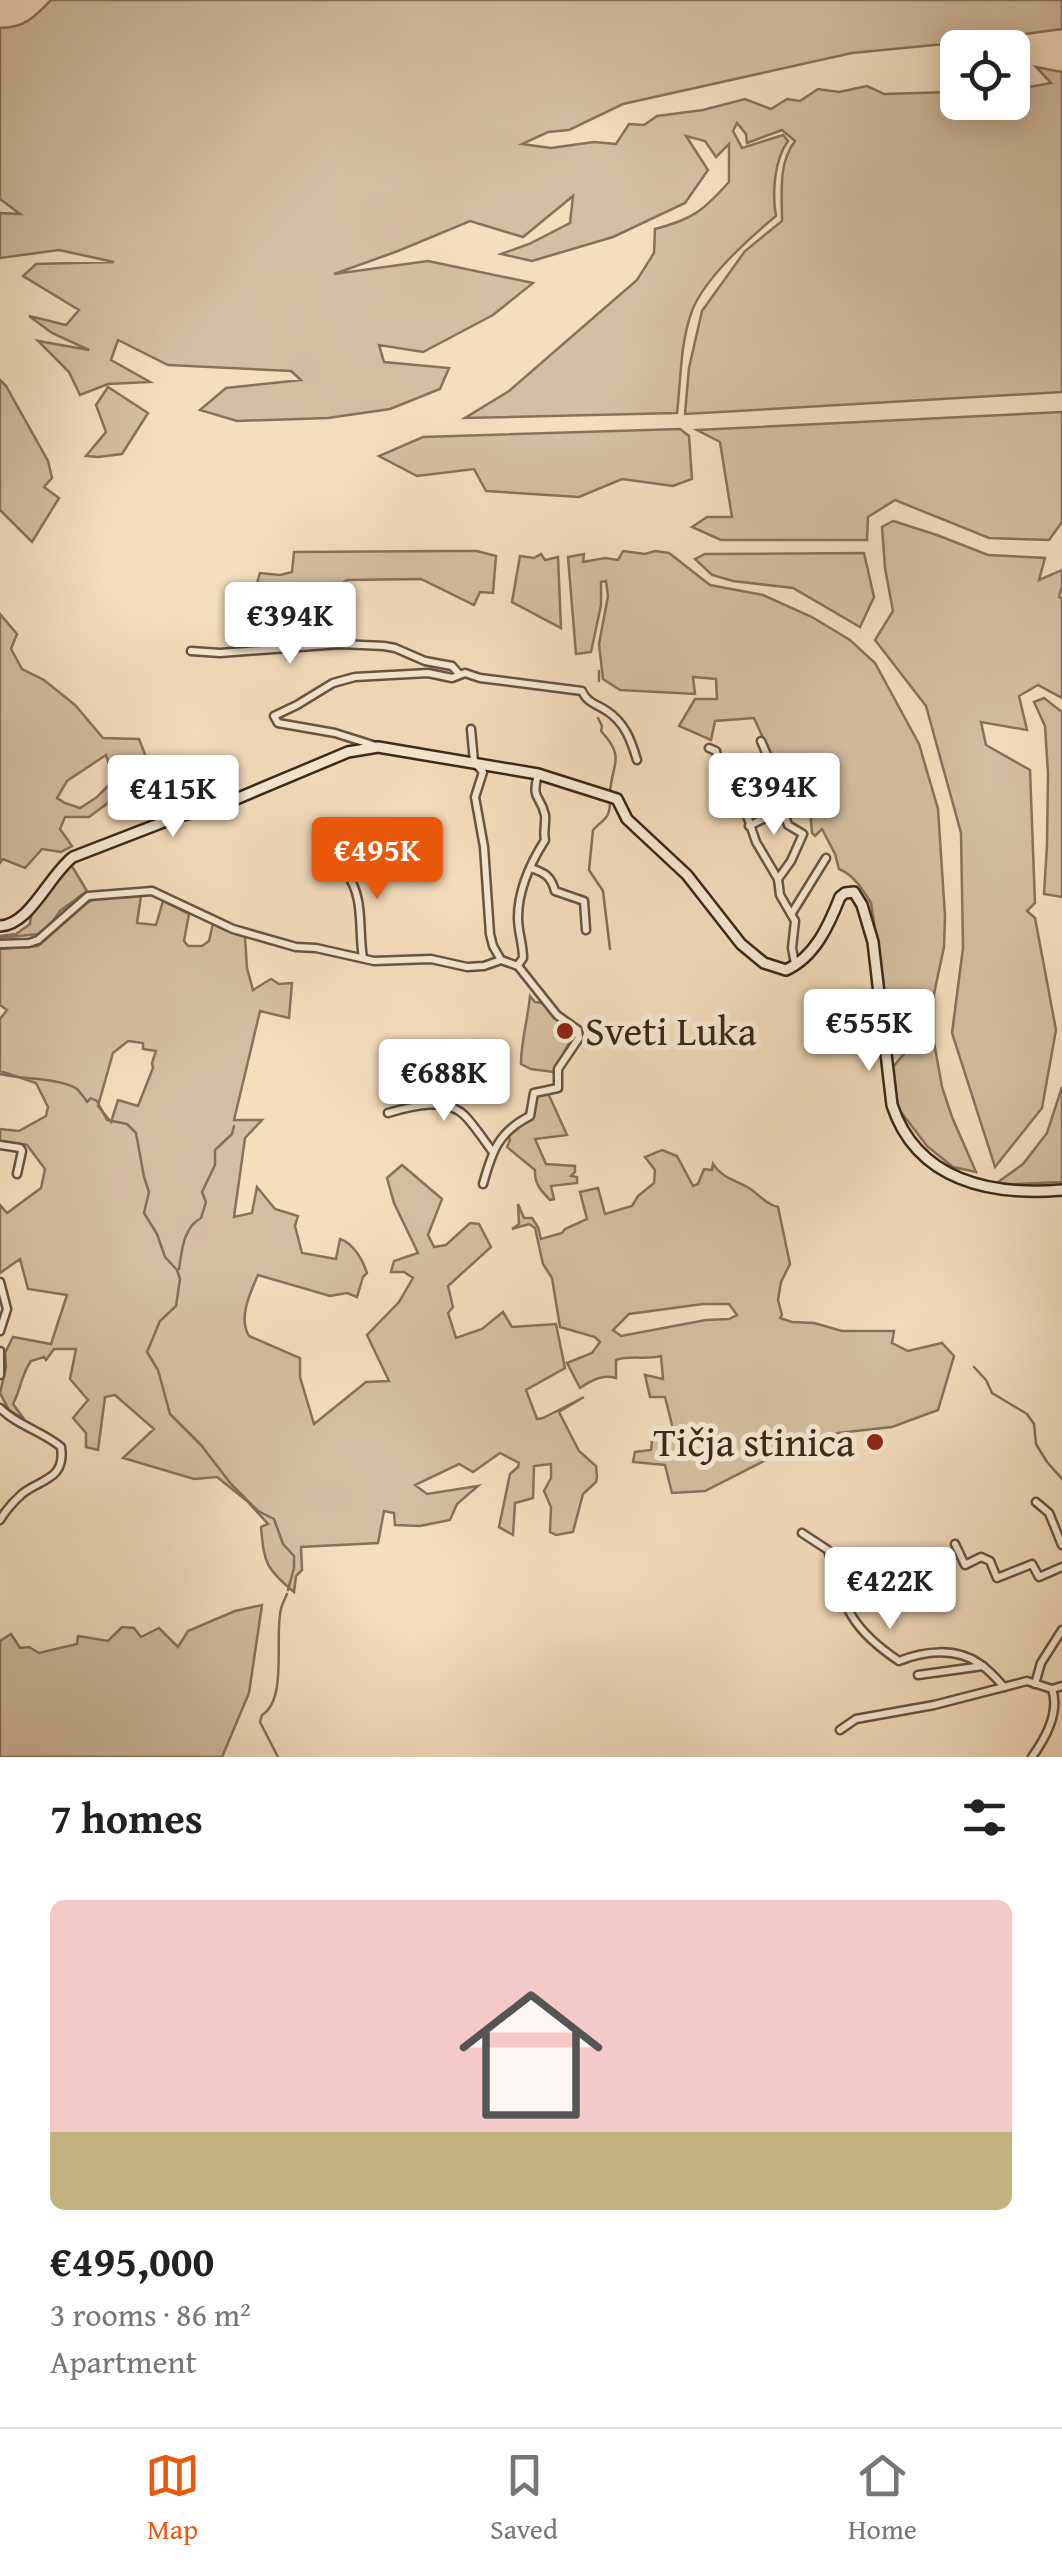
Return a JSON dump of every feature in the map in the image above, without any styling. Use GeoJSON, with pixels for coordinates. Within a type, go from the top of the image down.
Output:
{"type":"FeatureCollection","features":[{"type":"Feature","properties":{"kind":"main road"},"geometry":{"type":"LineString","coordinates":[[0,926],[20,920],[68,861],[179,816],[217,807],[348,752],[378,747],[538,774],[618,799],[627,819],[687,875],[748,952],[781,970],[796,965],[825,932],[840,897],[854,892],[868,920],[873,942],[895,1115],[913,1144],[939,1168],[975,1184],[1004,1190],[1062,1190]]}},
{"type":"Feature","properties":{"kind":"street"},"geometry":{"type":"LineString","coordinates":[[191,651],[220,653],[340,644],[384,646],[452,666],[459,674]]}},
{"type":"Feature","properties":{"kind":"street"},"geometry":{"type":"LineString","coordinates":[[378,747],[335,733],[278,723],[274,716],[333,683],[356,677],[428,673],[452,678],[459,674],[582,691],[585,699],[618,720],[629,736],[637,760]]}},
{"type":"Feature","properties":{"kind":"street"},"geometry":{"type":"LineString","coordinates":[[471,729],[474,762],[483,772],[475,796],[493,946],[502,960],[518,966],[557,1015],[578,1030],[579,1038],[558,1070],[558,1088],[534,1093],[530,1116],[513,1125],[492,1151],[483,1184]]}},
{"type":"Feature","properties":{"kind":"street"},"geometry":{"type":"LineString","coordinates":[[749,826],[763,820],[764,810],[754,786],[766,774],[770,762],[761,741]]}},
{"type":"Feature","properties":{"kind":"street"},"geometry":{"type":"LineString","coordinates":[[709,748],[716,751],[725,792],[739,792],[756,842],[778,879]]}},
{"type":"Feature","properties":{"kind":"street"},"geometry":{"type":"LineString","coordinates":[[518,966],[523,958],[518,918],[524,880],[545,840],[546,818],[534,789],[538,774]]}},
{"type":"Feature","properties":{"kind":"street"},"geometry":{"type":"LineString","coordinates":[[764,810],[774,798],[788,825],[803,834],[777,886],[795,921],[792,954],[796,965]]}},
{"type":"Feature","properties":{"kind":"street"},"geometry":{"type":"LineString","coordinates":[[356,845],[346,873],[355,884],[363,958]]}},
{"type":"Feature","properties":{"kind":"street"},"geometry":{"type":"LineString","coordinates":[[792,913],[826,858]]}},
{"type":"Feature","properties":{"kind":"street"},"geometry":{"type":"LineString","coordinates":[[531,868],[552,879],[555,891],[584,901],[586,930]]}},
{"type":"Feature","properties":{"kind":"street"},"geometry":{"type":"LineString","coordinates":[[0,944],[38,940],[88,896],[152,892],[233,929],[296,947],[374,961],[431,959],[466,967],[502,960]]}},
{"type":"Feature","properties":{"kind":"street"},"geometry":{"type":"LineString","coordinates":[[388,1114],[416,1105],[452,1106],[466,1115],[492,1151]]}},
{"type":"Feature","properties":{"kind":"street"},"geometry":{"type":"LineString","coordinates":[[0,1144],[22,1151],[17,1174]]}},
{"type":"Feature","properties":{"kind":"street"},"geometry":{"type":"LineString","coordinates":[[0,1282],[7,1310],[0,1332]]}},
{"type":"Feature","properties":{"kind":"street"},"geometry":{"type":"LineString","coordinates":[[7,1310],[20,1312]]}},
{"type":"Feature","properties":{"kind":"street"},"geometry":{"type":"LineString","coordinates":[[0,1352],[0,1375]]}},
{"type":"Feature","properties":{"kind":"street"},"geometry":{"type":"LineString","coordinates":[[0,1408],[20,1424],[62,1446],[63,1456],[49,1481],[21,1495],[0,1520]]}},
{"type":"Feature","properties":{"kind":"street"},"geometry":{"type":"LineString","coordinates":[[1036,1502],[1048,1513],[1062,1545]]}},
{"type":"Feature","properties":{"kind":"street"},"geometry":{"type":"LineString","coordinates":[[802,1534],[828,1550],[851,1617],[878,1647],[899,1661],[928,1652],[976,1661],[1004,1687]]}},
{"type":"Feature","properties":{"kind":"street"},"geometry":{"type":"LineString","coordinates":[[955,1544],[965,1565],[981,1558],[990,1561],[997,1578],[1032,1564],[1039,1578],[1062,1568]]}},
{"type":"Feature","properties":{"kind":"street"},"geometry":{"type":"LineString","coordinates":[[1036,1684],[1040,1662],[1062,1630]]}},
{"type":"Feature","properties":{"kind":"street"},"geometry":{"type":"LineString","coordinates":[[918,1676],[983,1666]]}},
{"type":"Feature","properties":{"kind":"street"},"geometry":{"type":"LineString","coordinates":[[840,1730],[856,1719],[934,1705],[1026,1681],[1052,1689],[1062,1686]]}},
{"type":"Feature","properties":{"kind":"street"},"geometry":{"type":"LineString","coordinates":[[1032,1757],[1051,1723],[1055,1698],[1052,1689]]}},
{"type":"Feature","properties":{"kind":"shaded area"},"geometry":{"type":"Polygon","coordinates":[[[51,0],[1062,0],[1062,29],[1030,33],[1030,30],[940,30],[940,44],[852,53],[623,104],[569,130],[548,132],[522,144],[551,148],[594,142],[616,144],[629,124],[644,125],[657,116],[745,99],[771,109],[787,99],[800,101],[818,89],[839,92],[867,86],[884,94],[940,92],[940,120],[1030,120],[1030,87],[1051,83],[1036,67],[1062,72],[1062,392],[685,414],[689,368],[702,311],[745,251],[782,221],[783,169],[795,141],[782,130],[747,143],[746,134],[737,123],[733,131],[742,148],[783,135],[788,141],[775,177],[776,216],[728,260],[698,299],[685,336],[677,413],[465,418],[509,391],[637,280],[654,253],[655,229],[696,213],[729,182],[729,144],[716,157],[705,141],[686,136],[708,170],[685,203],[613,237],[532,261],[501,254],[570,223],[573,196],[523,237],[470,221],[334,274],[428,261],[533,283],[493,315],[423,352],[379,345],[384,362],[449,368],[440,389],[390,409],[328,418],[237,421],[200,410],[226,388],[301,380],[291,371],[168,365],[118,340],[111,360],[150,382],[108,384],[80,395],[69,372],[38,341],[89,350],[52,333],[29,316],[66,325],[79,310],[23,276],[36,264],[114,262],[59,250],[0,258],[0,213],[20,214],[0,199],[0,28],[16,26],[40,12],[51,0]]]}},
{"type":"Feature","properties":{"kind":"shaded area"},"geometry":{"type":"Polygon","coordinates":[[[0,380],[48,461],[52,478],[44,487],[59,498],[32,542],[0,510],[0,380]]]}},
{"type":"Feature","properties":{"kind":"shaded area"},"geometry":{"type":"Polygon","coordinates":[[[108,387],[148,413],[122,454],[86,456],[106,432],[96,405],[108,387]]]}},
{"type":"Feature","properties":{"kind":"shaded area"},"geometry":{"type":"Polygon","coordinates":[[[1062,412],[1062,522],[1049,540],[989,538],[895,500],[868,517],[867,540],[721,540],[692,527],[707,517],[732,517],[720,442],[697,430],[1062,412]]]}},
{"type":"Feature","properties":{"kind":"shaded area"},"geometry":{"type":"Polygon","coordinates":[[[680,429],[689,436],[692,479],[673,486],[622,479],[579,497],[486,491],[474,469],[417,476],[379,456],[423,437],[680,429]]]}},
{"type":"Feature","properties":{"kind":"shaded area"},"geometry":{"type":"Polygon","coordinates":[[[893,521],[988,555],[1045,558],[1039,580],[1062,570],[1062,698],[1038,685],[1019,696],[1027,730],[981,722],[986,745],[1030,770],[1035,903],[1027,911],[1035,918],[1056,1030],[1042,1108],[995,1167],[952,1033],[963,948],[961,833],[926,706],[875,640],[893,611],[882,527],[893,521]]]}},
{"type":"Feature","properties":{"kind":"shaded area"},"geometry":{"type":"Polygon","coordinates":[[[477,551],[496,556],[493,593],[480,592],[474,605],[421,579],[347,580],[301,614],[247,617],[260,573],[292,572],[294,552],[477,551]]]}},
{"type":"Feature","properties":{"kind":"shaded area"},"geometry":{"type":"Polygon","coordinates":[[[623,551],[669,553],[710,585],[763,595],[812,617],[850,640],[875,663],[919,744],[938,809],[945,916],[944,947],[934,994],[934,1042],[942,1087],[976,1172],[953,1167],[927,1146],[898,1108],[893,1067],[915,1041],[906,1024],[892,1039],[871,903],[854,879],[839,869],[822,829],[815,836],[812,833],[808,786],[781,767],[754,718],[715,721],[711,740],[679,726],[695,699],[717,699],[716,679],[693,677],[695,694],[620,690],[603,679],[599,644],[608,596],[606,581],[601,582],[601,605],[591,652],[576,654],[568,557],[584,554],[583,562],[618,560],[623,551]]]}},
{"type":"Feature","properties":{"kind":"shaded area"},"geometry":{"type":"Polygon","coordinates":[[[864,553],[874,597],[860,627],[793,588],[712,575],[695,559],[705,554],[864,553]]]}},
{"type":"Feature","properties":{"kind":"shaded area"},"geometry":{"type":"Polygon","coordinates":[[[541,554],[545,560],[558,557],[561,628],[512,602],[520,556],[534,558],[541,554]]]}},
{"type":"Feature","properties":{"kind":"shaded area"},"geometry":{"type":"Polygon","coordinates":[[[0,614],[17,634],[11,649],[22,669],[44,680],[75,705],[103,738],[139,739],[148,762],[124,791],[89,817],[65,817],[60,829],[72,846],[61,852],[42,849],[25,868],[3,859],[0,863],[0,614]],[[106,755],[67,781],[57,798],[80,808],[114,780],[106,755]]]}},
{"type":"Feature","properties":{"kind":"shaded area"},"geometry":{"type":"Polygon","coordinates":[[[1044,698],[1062,712],[1062,897],[1044,894],[1048,774],[1045,726],[1034,702],[1044,698]]]}},
{"type":"Feature","properties":{"kind":"shaded area"},"geometry":{"type":"Polygon","coordinates":[[[70,863],[87,891],[38,934],[0,938],[16,934],[30,924],[39,899],[70,863]]]}},
{"type":"Feature","properties":{"kind":"shaded area"},"geometry":{"type":"Polygon","coordinates":[[[141,896],[137,923],[156,925],[163,901],[189,914],[184,941],[188,946],[202,946],[209,941],[213,923],[245,937],[253,990],[271,979],[279,984],[292,983],[289,1018],[260,1011],[234,1120],[262,1120],[245,1138],[234,1217],[252,1213],[257,1187],[275,1209],[298,1216],[295,1226],[302,1253],[336,1259],[340,1239],[353,1248],[367,1273],[357,1297],[347,1293],[330,1296],[258,1275],[249,1297],[245,1321],[249,1336],[300,1358],[300,1377],[314,1424],[366,1382],[389,1381],[367,1335],[399,1302],[413,1278],[404,1272],[391,1272],[394,1261],[418,1253],[394,1203],[387,1178],[402,1165],[442,1199],[428,1235],[434,1247],[446,1245],[470,1223],[479,1224],[491,1247],[448,1286],[453,1307],[448,1313],[456,1338],[482,1329],[503,1312],[512,1327],[556,1324],[565,1368],[526,1390],[537,1419],[584,1397],[559,1412],[579,1451],[596,1466],[596,1482],[583,1494],[573,1532],[550,1532],[551,1507],[544,1491],[551,1478],[551,1464],[534,1466],[533,1498],[515,1503],[513,1535],[499,1527],[510,1474],[519,1463],[500,1453],[473,1472],[459,1464],[415,1485],[427,1494],[478,1486],[457,1504],[450,1520],[420,1526],[395,1525],[394,1513],[384,1511],[378,1543],[301,1547],[302,1570],[296,1576],[294,1592],[272,1571],[265,1557],[261,1527],[268,1524],[217,1477],[194,1479],[123,1458],[154,1429],[115,1395],[105,1397],[98,1450],[86,1447],[86,1433],[73,1418],[88,1400],[70,1379],[76,1349],[54,1349],[46,1360],[44,1357],[31,1361],[13,1404],[24,1419],[9,1410],[0,1393],[5,1353],[13,1337],[51,1344],[67,1295],[28,1289],[20,1259],[0,1273],[0,1205],[7,1213],[41,1188],[45,1169],[27,1145],[0,1141],[0,1129],[19,1131],[46,1116],[48,1107],[36,1083],[0,1071],[0,1019],[7,1010],[0,1005],[0,949],[38,946],[93,900],[141,896]],[[128,1041],[113,1053],[98,1106],[111,1122],[118,1100],[138,1106],[156,1051],[143,1049],[143,1043],[128,1041]]]}},
{"type":"Feature","properties":{"kind":"shaded area"},"geometry":{"type":"Polygon","coordinates":[[[530,996],[576,1031],[577,1036],[553,1072],[521,1064],[530,996]]]}},
{"type":"Feature","properties":{"kind":"shaded area"},"geometry":{"type":"Polygon","coordinates":[[[1062,1087],[1062,1182],[994,1185],[1023,1164],[1047,1133],[1062,1087]]]}},
{"type":"Feature","properties":{"kind":"shaded area"},"geometry":{"type":"Polygon","coordinates":[[[547,1091],[567,1135],[535,1139],[546,1164],[575,1166],[571,1176],[577,1177],[577,1183],[551,1186],[554,1199],[550,1200],[539,1186],[535,1170],[507,1147],[507,1134],[531,1116],[536,1094],[547,1091]]]}},
{"type":"Feature","properties":{"kind":"shaded area"},"geometry":{"type":"Polygon","coordinates":[[[662,1150],[677,1156],[693,1186],[698,1184],[704,1169],[712,1170],[713,1164],[725,1176],[778,1207],[790,1264],[781,1282],[780,1318],[842,1331],[894,1331],[892,1343],[908,1351],[942,1343],[954,1356],[938,1410],[892,1427],[838,1433],[766,1460],[705,1491],[672,1493],[665,1465],[633,1462],[635,1452],[651,1450],[652,1440],[663,1440],[664,1435],[674,1433],[665,1397],[650,1397],[645,1375],[663,1379],[661,1356],[616,1360],[616,1378],[597,1378],[580,1388],[567,1363],[592,1353],[600,1342],[560,1327],[552,1278],[543,1264],[535,1228],[529,1224],[512,1229],[519,1224],[518,1204],[524,1218],[532,1218],[538,1227],[541,1239],[562,1233],[587,1219],[580,1192],[598,1188],[605,1214],[632,1206],[654,1183],[655,1170],[645,1157],[662,1150]],[[729,1304],[629,1314],[613,1330],[621,1336],[729,1319],[737,1315],[729,1304]]]}},
{"type":"Feature","properties":{"kind":"shaded area"},"geometry":{"type":"Polygon","coordinates":[[[262,1605],[249,1693],[222,1757],[0,1757],[0,1641],[11,1634],[20,1648],[29,1647],[39,1653],[77,1644],[78,1636],[108,1641],[122,1627],[134,1628],[141,1637],[159,1628],[178,1647],[188,1631],[235,1611],[262,1605]]]}},
{"type":"Feature","properties":{"kind":"waterway"},"geometry":{"type":"LineString","coordinates":[[599,671],[599,681]]}},
{"type":"Feature","properties":{"kind":"waterway"},"geometry":{"type":"LineString","coordinates":[[598,718],[616,761],[610,792]]}},
{"type":"Feature","properties":{"kind":"waterway"},"geometry":{"type":"LineString","coordinates":[[610,801],[607,816],[593,830],[589,870],[603,891],[610,949]]}},
{"type":"Feature","properties":{"kind":"waterway"},"geometry":{"type":"LineString","coordinates":[[0,1074],[69,1085],[87,1102],[91,1098],[97,1101],[107,1120],[127,1124],[136,1133],[149,1192],[144,1213],[180,1279],[176,1306],[160,1321],[147,1352],[158,1370],[170,1414],[201,1445],[231,1484],[258,1511],[274,1519],[283,1544],[294,1556],[288,1590]]}},
{"type":"Feature","properties":{"kind":"waterway"},"geometry":{"type":"LineString","coordinates":[[179,1269],[187,1234],[201,1218],[206,1202],[202,1192],[215,1165],[215,1150],[232,1134],[234,1126]]}},
{"type":"Feature","properties":{"kind":"waterway"},"geometry":{"type":"LineString","coordinates":[[974,1367],[992,1393],[1027,1414],[1034,1424],[1036,1444],[1062,1479]]}},
{"type":"Feature","properties":{"kind":"waterway"},"geometry":{"type":"LineString","coordinates":[[278,1757],[260,1722],[275,1696],[278,1682],[279,1621],[287,1594]]}},
{"type":"Feature","properties":{"kind":"place","name":"Sveti Luka"},"geometry":{"type":"Point","coordinates":[565,1031]}},
{"type":"Feature","properties":{"kind":"place","name":"Tičja stinica"},"geometry":{"type":"Point","coordinates":[875,1442]}}]}
